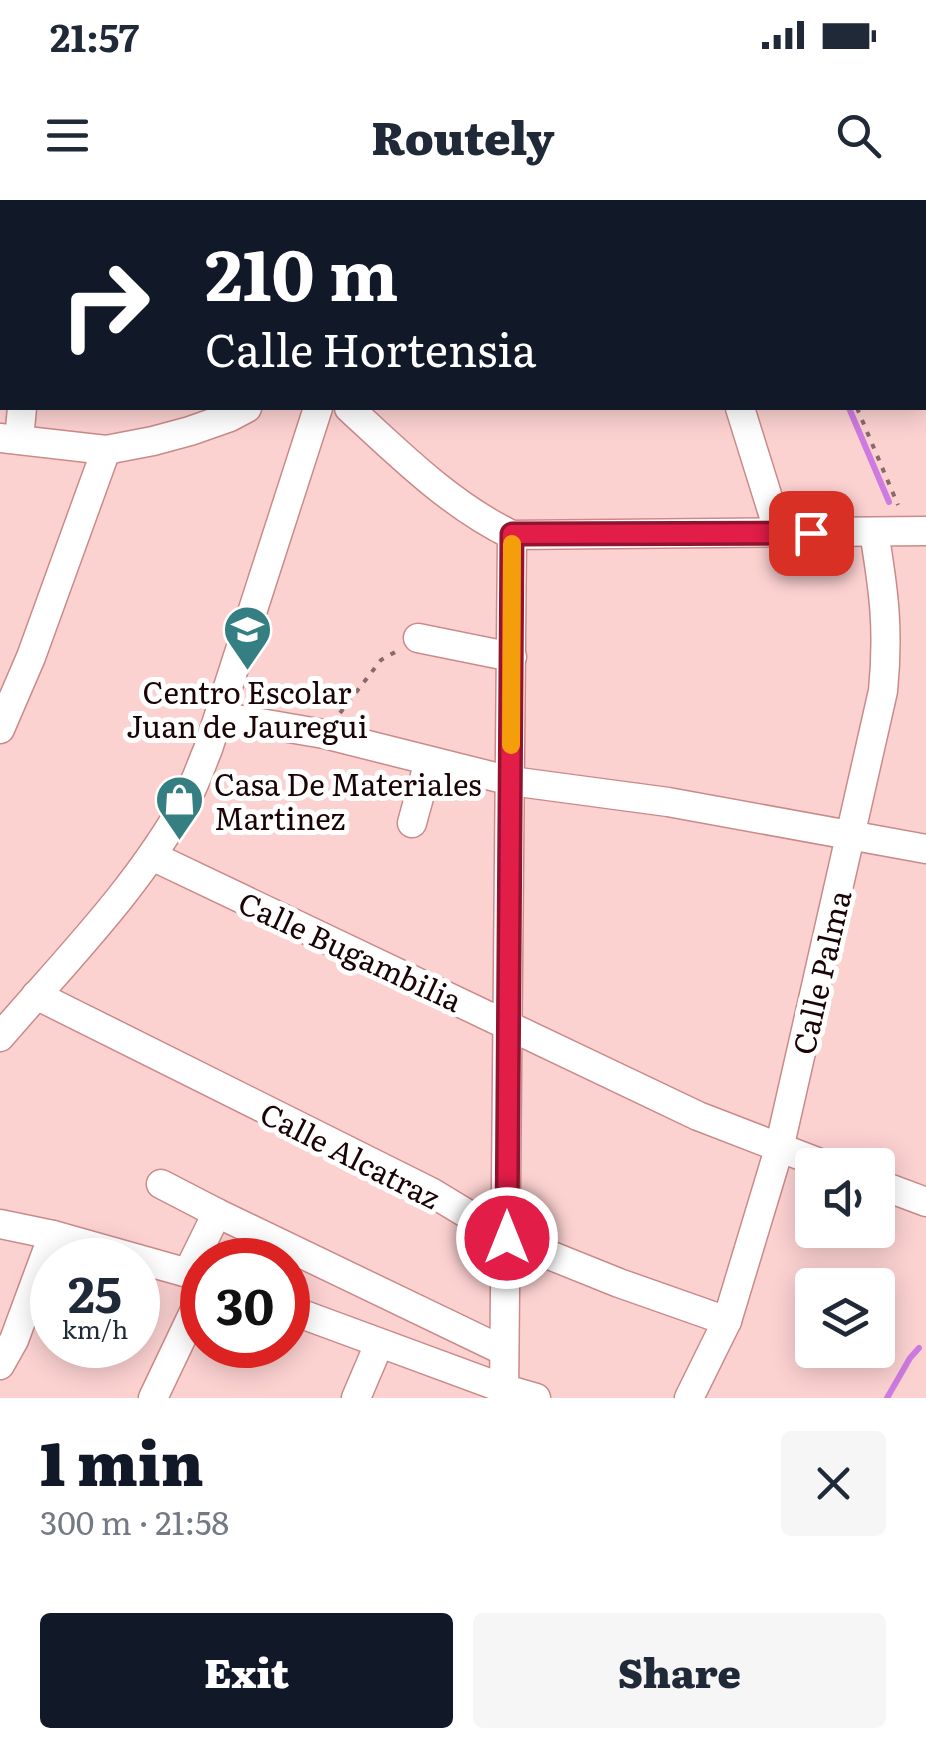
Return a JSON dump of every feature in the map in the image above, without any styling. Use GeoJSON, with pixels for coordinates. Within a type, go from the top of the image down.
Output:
{"type":"FeatureCollection","features":[{"type":"Feature","properties":{"kind":"street"},"geometry":{"type":"LineString","coordinates":[[21,410],[10,438],[106,450],[152,442],[231,411]]}},
{"type":"Feature","properties":{"kind":"street"},"geometry":{"type":"LineString","coordinates":[[0,1037],[102,922],[152,856],[188,798],[219,716],[317,410]]}},
{"type":"Feature","properties":{"kind":"street"},"geometry":{"type":"LineString","coordinates":[[351,410],[458,502],[512,534],[917,530]]}},
{"type":"Feature","properties":{"kind":"street"},"geometry":{"type":"LineString","coordinates":[[741,410],[779,533]]}},
{"type":"Feature","properties":{"kind":"street"},"geometry":{"type":"LineString","coordinates":[[0,729],[31,658],[106,450]]}},
{"type":"Feature","properties":{"kind":"street","name":"Calle Palma"},"geometry":{"type":"LineString","coordinates":[[688,1398],[727,1321],[779,1148],[852,835],[888,648],[886,598],[874,532]]}},
{"type":"Feature","properties":{"kind":"street"},"geometry":{"type":"LineString","coordinates":[[505,1394],[512,534]]}},
{"type":"Feature","properties":{"kind":"street"},"geometry":{"type":"LineString","coordinates":[[418,638],[512,657]]}},
{"type":"Feature","properties":{"kind":"street"},"geometry":{"type":"LineString","coordinates":[[219,716],[324,734],[511,781],[668,802],[926,849]]}},
{"type":"Feature","properties":{"kind":"street"},"geometry":{"type":"LineString","coordinates":[[412,823],[429,762]]}},
{"type":"Feature","properties":{"kind":"street","name":"Calle Bugambilia"},"geometry":{"type":"LineString","coordinates":[[152,856],[698,1116],[795,1154]]}},
{"type":"Feature","properties":{"kind":"street","name":"Calle Alcatraz"},"geometry":{"type":"LineString","coordinates":[[36,995],[431,1192],[507,1238],[727,1321]]}},
{"type":"Feature","properties":{"kind":"street"},"geometry":{"type":"LineString","coordinates":[[161,1184],[504,1351]]}},
{"type":"Feature","properties":{"kind":"street"},"geometry":{"type":"LineString","coordinates":[[895,1190],[926,1202]]}},
{"type":"Feature","properties":{"kind":"street"},"geometry":{"type":"LineString","coordinates":[[209,1238],[216,1213]]}},
{"type":"Feature","properties":{"kind":"street"},"geometry":{"type":"LineString","coordinates":[[0,1224],[53,1235],[180,1275]]}},
{"type":"Feature","properties":{"kind":"street"},"geometry":{"type":"LineString","coordinates":[[0,1365],[14,1340],[53,1235]]}},
{"type":"Feature","properties":{"kind":"street"},"geometry":{"type":"LineString","coordinates":[[310,1317],[505,1394],[536,1398]]}},
{"type":"Feature","properties":{"kind":"street"},"geometry":{"type":"LineString","coordinates":[[153,1398],[180,1328]]}},
{"type":"Feature","properties":{"kind":"street"},"geometry":{"type":"LineString","coordinates":[[356,1398],[379,1344]]}},
{"type":"Feature","properties":{"kind":"path"},"geometry":{"type":"LineString","coordinates":[[858,410],[917,530]]}},
{"type":"Feature","properties":{"kind":"path"},"geometry":{"type":"LineString","coordinates":[[324,734],[381,660],[418,638]]}},
{"type":"Feature","properties":{"kind":"waterway"},"geometry":{"type":"LineString","coordinates":[[850,410],[889,502]]}},
{"type":"Feature","properties":{"kind":"waterway"},"geometry":{"type":"LineString","coordinates":[[887,1398],[919,1348]]}},
{"type":"Feature","properties":{"kind":"slow traffic"},"geometry":{"type":"LineString","coordinates":[[511,745],[512,544]]}},
{"type":"Feature","properties":{"kind":"place","name":"Centro Escolar Juan de Jauregui"},"geometry":{"type":"Point","coordinates":[247,672]}},
{"type":"Feature","properties":{"kind":"place","name":"Casa De Materiales Martinez"},"geometry":{"type":"Point","coordinates":[179,842]}},
{"type":"Feature","properties":{"kind":"route"},"geometry":{"type":"LineString","coordinates":[[507,1238],[512,534],[811,533]]}}]}
